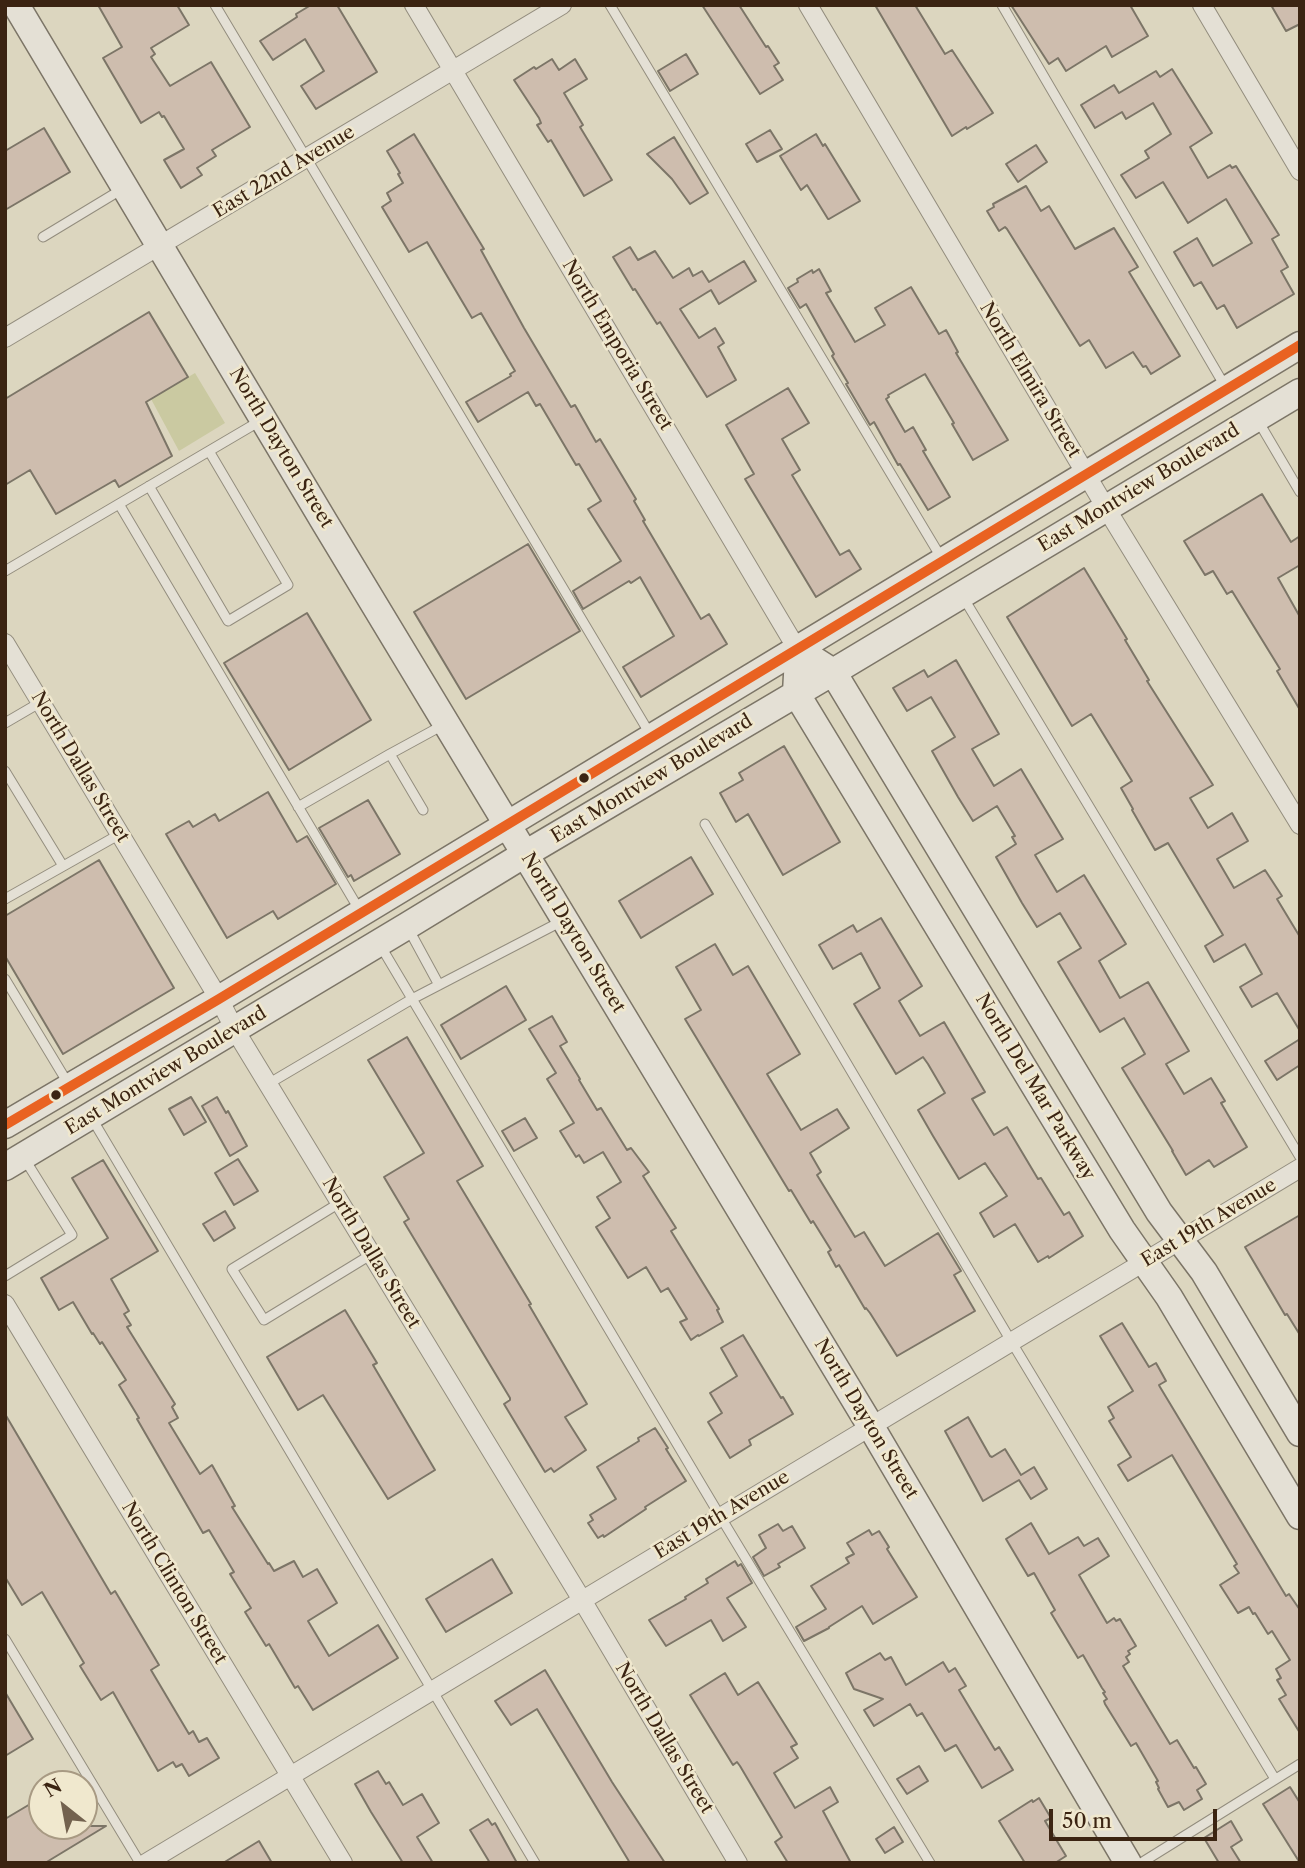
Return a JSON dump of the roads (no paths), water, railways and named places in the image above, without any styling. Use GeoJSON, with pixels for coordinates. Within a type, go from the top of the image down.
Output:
{"type":"FeatureCollection","features":[{"type":"Feature","properties":{"kind":"street","name":"North Dayton Street"},"geometry":{"type":"LineString","coordinates":[[16,5],[870,1425],[1128,1863]]}},
{"type":"Feature","properties":{"kind":"street","name":"North Emporia Street"},"geometry":{"type":"LineString","coordinates":[[414,5],[797,649],[833,672]]}},
{"type":"Feature","properties":{"kind":"street","name":"East 22nd Avenue"},"geometry":{"type":"LineString","coordinates":[[5,338],[562,5]]}},
{"type":"Feature","properties":{"kind":"street","name":"North Elmira Street"},"geometry":{"type":"LineString","coordinates":[[808,5],[1106,508],[1300,825]]}},
{"type":"Feature","properties":{"kind":"street"},"geometry":{"type":"LineString","coordinates":[[1202,5],[1300,171]]}},
{"type":"Feature","properties":{"kind":"street","name":"East Montview Boulevard"},"geometry":{"type":"LineString","coordinates":[[5,1125],[219,999],[1300,345]]}},
{"type":"Feature","properties":{"kind":"street","name":"East Montview Boulevard"},"geometry":{"type":"LineString","coordinates":[[14,1162],[1300,392]]}},
{"type":"Feature","properties":{"kind":"street","name":"North Dallas Street"},"geometry":{"type":"LineString","coordinates":[[5,643],[235,1030],[582,1600],[738,1863]]}},
{"type":"Feature","properties":{"kind":"street"},"geometry":{"type":"LineString","coordinates":[[796,693],[797,649]]}},
{"type":"Feature","properties":{"kind":"street"},"geometry":{"type":"LineString","coordinates":[[833,672],[1159,1212],[1204,1272],[1300,1433]]}},
{"type":"Feature","properties":{"kind":"street","name":"North Del Mar Parkway"},"geometry":{"type":"LineString","coordinates":[[796,693],[1122,1230],[1169,1297],[1300,1516]]}},
{"type":"Feature","properties":{"kind":"street","name":"East 19th Avenue"},"geometry":{"type":"LineString","coordinates":[[146,1863],[1300,1168]]}},
{"type":"Feature","properties":{"kind":"street","name":"North Clinton Street"},"geometry":{"type":"LineString","coordinates":[[7,1309],[342,1863]]}},
{"type":"Feature","properties":{"kind":"lane"},"geometry":{"type":"LineString","coordinates":[[215,5],[652,736]]}},
{"type":"Feature","properties":{"kind":"lane"},"geometry":{"type":"LineString","coordinates":[[610,5],[943,560]]}},
{"type":"Feature","properties":{"kind":"lane"},"geometry":{"type":"LineString","coordinates":[[1002,5],[1226,388]]}},
{"type":"Feature","properties":{"kind":"lane"},"geometry":{"type":"LineString","coordinates":[[43,237],[126,187]]}},
{"type":"Feature","properties":{"kind":"lane"},"geometry":{"type":"LineString","coordinates":[[1256,418],[1300,492]]}},
{"type":"Feature","properties":{"kind":"lane"},"geometry":{"type":"LineString","coordinates":[[5,571],[263,419]]}},
{"type":"Feature","properties":{"kind":"lane"},"geometry":{"type":"LineString","coordinates":[[149,486],[228,621],[288,586],[209,451]]}},
{"type":"Feature","properties":{"kind":"lane"},"geometry":{"type":"LineString","coordinates":[[119,504],[360,912]]}},
{"type":"Feature","properties":{"kind":"lane"},"geometry":{"type":"LineString","coordinates":[[961,594],[1300,1157]]}},
{"type":"Feature","properties":{"kind":"lane"},"geometry":{"type":"LineString","coordinates":[[5,723],[41,702]]}},
{"type":"Feature","properties":{"kind":"lane"},"geometry":{"type":"LineString","coordinates":[[298,807],[446,723]]}},
{"type":"Feature","properties":{"kind":"lane"},"geometry":{"type":"LineString","coordinates":[[390,754],[423,810]]}},
{"type":"Feature","properties":{"kind":"lane"},"geometry":{"type":"LineString","coordinates":[[5,771],[62,866]]}},
{"type":"Feature","properties":{"kind":"lane"},"geometry":{"type":"LineString","coordinates":[[705,824],[1011,1341],[1275,1779]]}},
{"type":"Feature","properties":{"kind":"lane"},"geometry":{"type":"LineString","coordinates":[[5,899],[120,834]]}},
{"type":"Feature","properties":{"kind":"lane"},"geometry":{"type":"LineString","coordinates":[[268,1084],[412,999],[565,919]]}},
{"type":"Feature","properties":{"kind":"lane"},"geometry":{"type":"LineString","coordinates":[[407,926],[439,985]]}},
{"type":"Feature","properties":{"kind":"lane"},"geometry":{"type":"LineString","coordinates":[[379,943],[930,1863]]}},
{"type":"Feature","properties":{"kind":"lane"},"geometry":{"type":"LineString","coordinates":[[5,979],[70,1086]]}},
{"type":"Feature","properties":{"kind":"lane"},"geometry":{"type":"LineString","coordinates":[[90,1115],[535,1863]]}},
{"type":"Feature","properties":{"kind":"lane"},"geometry":{"type":"LineString","coordinates":[[5,1276],[72,1235],[14,1162]]}},
{"type":"Feature","properties":{"kind":"lane"},"geometry":{"type":"LineString","coordinates":[[341,1202],[232,1269],[264,1320],[372,1254]]}},
{"type":"Feature","properties":{"kind":"lane"},"geometry":{"type":"LineString","coordinates":[[5,1639],[140,1863]]}},
{"type":"Feature","properties":{"kind":"lane"},"geometry":{"type":"LineString","coordinates":[[1141,1863],[1300,1764]]}}]}
